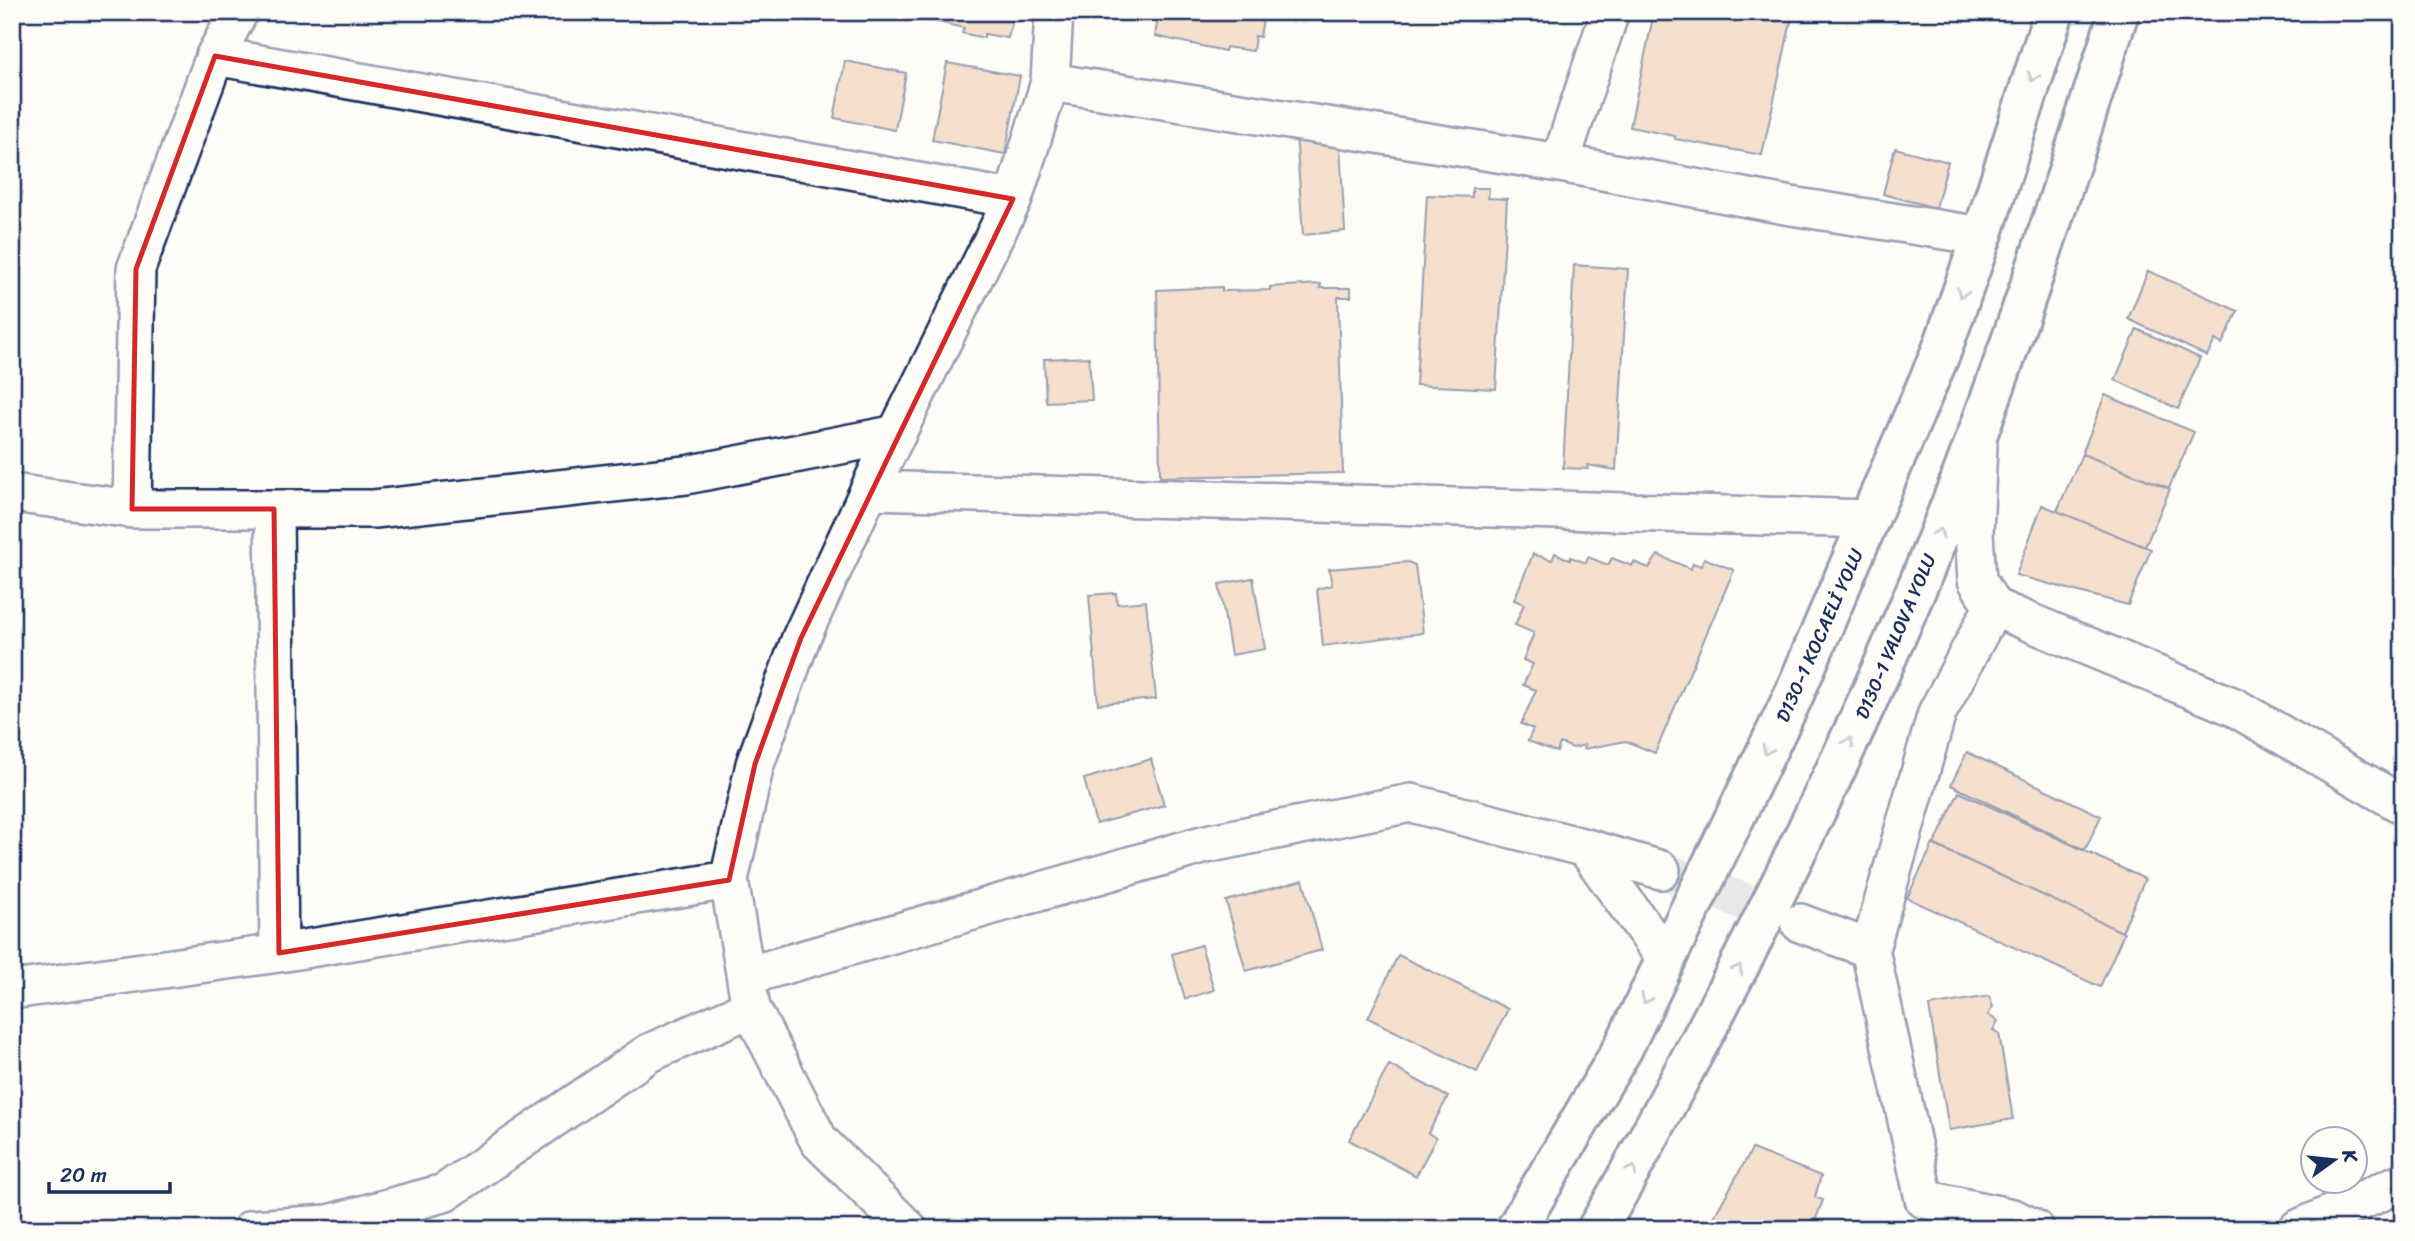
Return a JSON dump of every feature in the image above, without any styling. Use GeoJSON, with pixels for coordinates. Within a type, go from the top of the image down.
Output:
{"type":"FeatureCollection","features":[{"type":"Feature","properties":{"kind":"highway","name":"D130-1 KOCAELİ YOLU"},"geometry":{"type":"LineString","coordinates":[[1516,1229],[1623,1048],[1793,699],[1941,352],[1982,236],[2054,12]]}},
{"type":"Feature","properties":{"kind":"highway","name":"D130-1 YALOVA YOLU"},"geometry":{"type":"LineString","coordinates":[[1598,1229],[1772,905],[1846,750],[1946,515],[2079,141],[2119,12]]}},
{"type":"Feature","properties":{"kind":"street"},"geometry":{"type":"LineString","coordinates":[[132,509],[136,268],[215,57],[239,12]]}},
{"type":"Feature","properties":{"kind":"street"},"geometry":{"type":"LineString","coordinates":[[908,1229],[819,1141],[748,992],[729,880],[755,764],[801,638],[897,434],[1013,199],[1050,82],[1054,12]]}},
{"type":"Feature","properties":{"kind":"street"},"geometry":{"type":"LineString","coordinates":[[1560,163],[1610,12]]}},
{"type":"Feature","properties":{"kind":"street"},"geometry":{"type":"LineString","coordinates":[[215,57],[1013,199]]}},
{"type":"Feature","properties":{"kind":"street"},"geometry":{"type":"LineString","coordinates":[[1050,82],[1560,163],[1790,206],[1982,236]]}},
{"type":"Feature","properties":{"kind":"street"},"geometry":{"type":"LineString","coordinates":[[1978,427],[1974,533],[1978,580],[1993,607],[2234,708],[2403,805]]}},
{"type":"Feature","properties":{"kind":"street"},"geometry":{"type":"LineString","coordinates":[[12,493],[132,509],[374,509],[686,475],[897,434]]}},
{"type":"Feature","properties":{"kind":"street"},"geometry":{"type":"LineString","coordinates":[[870,490],[1870,519]]}},
{"type":"Feature","properties":{"kind":"street"},"geometry":{"type":"LineString","coordinates":[[274,509],[279,953]]}},
{"type":"Feature","properties":{"kind":"street"},"geometry":{"type":"LineString","coordinates":[[1993,607],[1937,713],[1870,949],[1924,1199],[2013,1218],[2035,1229]]}},
{"type":"Feature","properties":{"kind":"street"},"geometry":{"type":"LineString","coordinates":[[252,1229],[328,1224],[444,1193],[649,1053],[748,992],[1206,844],[1411,803],[1661,870]]}},
{"type":"Feature","properties":{"kind":"street"},"geometry":{"type":"LineString","coordinates":[[1586,848],[1666,959]]}},
{"type":"Feature","properties":{"kind":"street"},"geometry":{"type":"LineString","coordinates":[[12,990],[279,953],[729,880]]}},
{"type":"Feature","properties":{"kind":"street"},"geometry":{"type":"LineString","coordinates":[[1800,923],[1870,949]]}},
{"type":"Feature","properties":{"kind":"street"},"geometry":{"type":"LineString","coordinates":[[2298,1229],[2403,1182]]}},
{"type":"Feature","properties":{"kind":"highlighted area"},"geometry":{"type":"Polygon","coordinates":[[[215,56],[1013,199],[801,638],[755,764],[729,880],[279,953],[274,509],[132,509],[136,269],[215,56]]]}},
{"type":"Feature","properties":{"kind":"building"},"geometry":{"type":"Polygon","coordinates":[[[931,12],[1015,12],[1008,38],[984,34],[984,38],[962,33],[964,28],[929,20],[931,12]]]}},
{"type":"Feature","properties":{"kind":"building"},"geometry":{"type":"Polygon","coordinates":[[[1159,12],[1264,12],[1260,37],[1255,36],[1253,51],[1226,47],[1225,51],[1155,36],[1159,12]]]}},
{"type":"Feature","properties":{"kind":"building"},"geometry":{"type":"Polygon","coordinates":[[[1654,12],[1793,12],[1762,155],[1675,139],[1675,136],[1630,127],[1654,12]]]}},
{"type":"Feature","properties":{"kind":"building"},"geometry":{"type":"Polygon","coordinates":[[[845,61],[906,73],[895,130],[834,118],[845,61]]]}},
{"type":"Feature","properties":{"kind":"building"},"geometry":{"type":"Polygon","coordinates":[[[947,63],[1020,76],[1005,154],[932,140],[947,63]]]}},
{"type":"Feature","properties":{"kind":"building"},"geometry":{"type":"Polygon","coordinates":[[[1339,129],[1345,231],[1303,235],[1296,133],[1339,129]]]}},
{"type":"Feature","properties":{"kind":"building"},"geometry":{"type":"Polygon","coordinates":[[[1895,148],[1948,162],[1936,208],[1883,194],[1895,148]]]}},
{"type":"Feature","properties":{"kind":"building"},"geometry":{"type":"Polygon","coordinates":[[[1472,188],[1489,188],[1488,198],[1507,199],[1496,389],[1416,385],[1427,195],[1472,197],[1472,188]]]}},
{"type":"Feature","properties":{"kind":"building"},"geometry":{"type":"Polygon","coordinates":[[[1574,265],[1628,269],[1616,470],[1587,465],[1588,469],[1563,468],[1574,265]]]}},
{"type":"Feature","properties":{"kind":"building"},"geometry":{"type":"Polygon","coordinates":[[[2148,271],[2238,311],[2222,344],[2215,340],[2207,356],[2128,319],[2148,271]]]}},
{"type":"Feature","properties":{"kind":"building"},"geometry":{"type":"Polygon","coordinates":[[[1321,284],[1320,288],[1351,288],[1351,297],[1338,297],[1343,473],[1160,477],[1157,290],[1222,287],[1222,291],[1270,290],[1270,287],[1321,284]]]}},
{"type":"Feature","properties":{"kind":"building"},"geometry":{"type":"Polygon","coordinates":[[[2137,329],[2200,358],[2178,409],[2115,380],[2137,329]]]}},
{"type":"Feature","properties":{"kind":"building"},"geometry":{"type":"Polygon","coordinates":[[[1089,357],[1092,400],[1046,402],[1044,359],[1089,357]]]}},
{"type":"Feature","properties":{"kind":"building"},"geometry":{"type":"Polygon","coordinates":[[[2105,395],[2194,432],[2169,488],[2082,454],[2105,395]]]}},
{"type":"Feature","properties":{"kind":"building"},"geometry":{"type":"Polygon","coordinates":[[[2082,454],[2170,489],[2145,547],[2057,511],[2082,454]]]}},
{"type":"Feature","properties":{"kind":"building"},"geometry":{"type":"Polygon","coordinates":[[[2042,505],[2151,549],[2128,605],[2016,575],[2042,505]]]}},
{"type":"Feature","properties":{"kind":"building"},"geometry":{"type":"Polygon","coordinates":[[[1555,553],[1586,563],[1588,557],[1608,565],[1612,558],[1632,566],[1634,562],[1649,568],[1658,555],[1691,569],[1693,563],[1701,566],[1704,558],[1734,570],[1655,753],[1626,741],[1584,749],[1585,745],[1573,748],[1560,743],[1557,752],[1528,741],[1533,729],[1521,724],[1536,690],[1523,685],[1533,664],[1523,660],[1534,633],[1515,625],[1524,604],[1514,600],[1533,554],[1552,560],[1555,553]]]}},
{"type":"Feature","properties":{"kind":"building"},"geometry":{"type":"Polygon","coordinates":[[[1408,562],[1415,565],[1423,633],[1323,646],[1317,589],[1332,585],[1329,569],[1408,562]]]}},
{"type":"Feature","properties":{"kind":"building"},"geometry":{"type":"Polygon","coordinates":[[[1253,578],[1265,649],[1231,655],[1219,584],[1253,578]]]}},
{"type":"Feature","properties":{"kind":"building"},"geometry":{"type":"Polygon","coordinates":[[[1116,593],[1117,604],[1146,601],[1156,699],[1098,704],[1089,595],[1116,593]]]}},
{"type":"Feature","properties":{"kind":"building"},"geometry":{"type":"Polygon","coordinates":[[[1967,752],[2101,816],[2085,850],[1951,785],[1967,752]]]}},
{"type":"Feature","properties":{"kind":"building"},"geometry":{"type":"Polygon","coordinates":[[[1151,759],[1164,805],[1096,824],[1084,779],[1151,759]]]}},
{"type":"Feature","properties":{"kind":"building"},"geometry":{"type":"Polygon","coordinates":[[[1959,792],[2145,879],[2122,932],[1934,845],[1959,792]]]}},
{"type":"Feature","properties":{"kind":"building"},"geometry":{"type":"Polygon","coordinates":[[[1933,844],[2124,933],[2100,987],[1907,898],[1933,844]]]}},
{"type":"Feature","properties":{"kind":"building"},"geometry":{"type":"Polygon","coordinates":[[[1303,880],[1322,950],[1246,971],[1226,901],[1303,880]]]}},
{"type":"Feature","properties":{"kind":"building"},"geometry":{"type":"Polygon","coordinates":[[[1201,945],[1214,990],[1185,999],[1172,954],[1201,945]]]}},
{"type":"Feature","properties":{"kind":"building"},"geometry":{"type":"Polygon","coordinates":[[[1398,955],[1508,1009],[1477,1072],[1368,1018],[1398,955]]]}},
{"type":"Feature","properties":{"kind":"building"},"geometry":{"type":"Polygon","coordinates":[[[1989,996],[1993,1007],[1988,1015],[1998,1021],[1993,1030],[1999,1033],[2013,1119],[1949,1130],[1929,1006],[1989,996]]]}},
{"type":"Feature","properties":{"kind":"building"},"geometry":{"type":"Polygon","coordinates":[[[1389,1065],[1448,1097],[1428,1133],[1436,1138],[1416,1176],[1349,1140],[1389,1065]]]}},
{"type":"Feature","properties":{"kind":"building"},"geometry":{"type":"Polygon","coordinates":[[[1752,1149],[1821,1176],[1815,1197],[1823,1200],[1812,1229],[1707,1229],[1752,1149]]]}},
{"type":"Feature","properties":{"kind":"tunnel"},"geometry":{"type":"LineString","coordinates":[[1661,870],[1796,921]]}}]}
